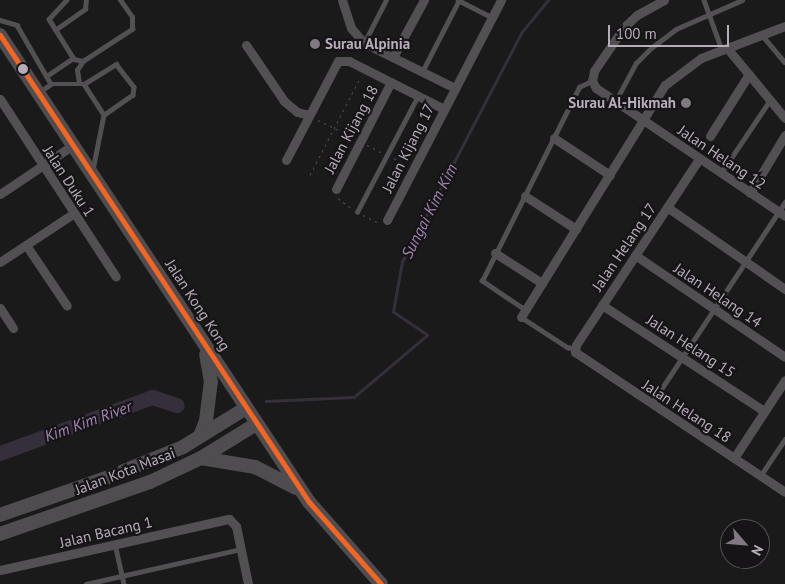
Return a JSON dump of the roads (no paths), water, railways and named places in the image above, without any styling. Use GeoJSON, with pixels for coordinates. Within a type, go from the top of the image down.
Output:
{"type":"FeatureCollection","features":[{"type":"Feature","properties":{"kind":"main road","name":"Jalan Kong Kong"},"geometry":{"type":"LineString","coordinates":[[0,35],[302,493],[351,554],[381,584]]}},
{"type":"Feature","properties":{"kind":"main road"},"geometry":{"type":"LineString","coordinates":[[200,436],[206,421],[211,382],[203,342]]}},
{"type":"Feature","properties":{"kind":"main road","name":"Jalan Kota Masai"},"geometry":{"type":"LineString","coordinates":[[0,515],[109,477],[183,447],[246,408]]}},
{"type":"Feature","properties":{"kind":"main road","name":"Jalan Kota Masai"},"geometry":{"type":"LineString","coordinates":[[0,534],[150,482],[201,458],[256,424]]}},
{"type":"Feature","properties":{"kind":"main road"},"geometry":{"type":"LineString","coordinates":[[201,458],[255,467],[302,493]]}},
{"type":"Feature","properties":{"kind":"street"},"geometry":{"type":"LineString","coordinates":[[393,57],[424,0]]}},
{"type":"Feature","properties":{"kind":"street","name":"Jalan Kijang 17"},"geometry":{"type":"LineString","coordinates":[[387,220],[500,0]]}},
{"type":"Feature","properties":{"kind":"street"},"geometry":{"type":"LineString","coordinates":[[592,81],[601,57],[624,27],[638,14],[664,0]]}},
{"type":"Feature","properties":{"kind":"street"},"geometry":{"type":"LineString","coordinates":[[346,3],[356,36],[364,43],[455,88]]}},
{"type":"Feature","properties":{"kind":"street"},"geometry":{"type":"LineString","coordinates":[[523,313],[644,122],[655,100],[679,72],[724,49],[785,26]]}},
{"type":"Feature","properties":{"kind":"street"},"geometry":{"type":"LineString","coordinates":[[246,45],[284,101],[297,112],[308,115]]}},
{"type":"Feature","properties":{"kind":"street"},"geometry":{"type":"LineString","coordinates":[[724,49],[749,74],[785,118]]}},
{"type":"Feature","properties":{"kind":"street"},"geometry":{"type":"LineString","coordinates":[[286,160],[338,61],[344,59],[444,109]]}},
{"type":"Feature","properties":{"kind":"street"},"geometry":{"type":"LineString","coordinates":[[710,136],[749,74]]}},
{"type":"Feature","properties":{"kind":"street","name":"Jalan Helang 12"},"geometry":{"type":"LineString","coordinates":[[592,81],[596,88],[615,103],[782,214]]}},
{"type":"Feature","properties":{"kind":"street","name":"Jalan Kijang 18"},"geometry":{"type":"LineString","coordinates":[[336,188],[391,82]]}},
{"type":"Feature","properties":{"kind":"street","name":"Jalan Duku 1"},"geometry":{"type":"LineString","coordinates":[[0,99],[116,277]]}},
{"type":"Feature","properties":{"kind":"street"},"geometry":{"type":"LineString","coordinates":[[750,193],[785,135]]}},
{"type":"Feature","properties":{"kind":"street"},"geometry":{"type":"LineString","coordinates":[[554,138],[610,175]]}},
{"type":"Feature","properties":{"kind":"street"},"geometry":{"type":"LineString","coordinates":[[0,194],[73,144]]}},
{"type":"Feature","properties":{"kind":"street","name":"Jalan Helang 17"},"geometry":{"type":"LineString","coordinates":[[576,350],[602,305],[699,159]]}},
{"type":"Feature","properties":{"kind":"street"},"geometry":{"type":"LineString","coordinates":[[524,196],[576,229]]}},
{"type":"Feature","properties":{"kind":"street"},"geometry":{"type":"LineString","coordinates":[[667,207],[785,289]]}},
{"type":"Feature","properties":{"kind":"street"},"geometry":{"type":"LineString","coordinates":[[0,262],[74,213]]}},
{"type":"Feature","properties":{"kind":"street"},"geometry":{"type":"LineString","coordinates":[[26,245],[67,306]]}},
{"type":"Feature","properties":{"kind":"street"},"geometry":{"type":"LineString","coordinates":[[495,253],[542,283]]}},
{"type":"Feature","properties":{"kind":"street","name":"Jalan Helang 14"},"geometry":{"type":"LineString","coordinates":[[635,255],[785,357]]}},
{"type":"Feature","properties":{"kind":"street","name":"Jalan Helang 15"},"geometry":{"type":"LineString","coordinates":[[602,305],[764,411]]}},
{"type":"Feature","properties":{"kind":"street"},"geometry":{"type":"LineString","coordinates":[[0,308],[13,328]]}},
{"type":"Feature","properties":{"kind":"street","name":"Jalan Helang 18"},"geometry":{"type":"LineString","coordinates":[[576,350],[652,404],[785,492]]}},
{"type":"Feature","properties":{"kind":"street"},"geometry":{"type":"LineString","coordinates":[[734,458],[785,380]]}},
{"type":"Feature","properties":{"kind":"street","name":"Jalan Bacang 1"},"geometry":{"type":"LineString","coordinates":[[0,570],[229,520],[234,523],[241,549]]}},
{"type":"Feature","properties":{"kind":"street"},"geometry":{"type":"LineString","coordinates":[[241,549],[247,584]]}},
{"type":"Feature","properties":{"kind":"lane"},"geometry":{"type":"LineString","coordinates":[[67,0],[49,17],[73,58],[82,61]]}},
{"type":"Feature","properties":{"kind":"lane"},"geometry":{"type":"LineString","coordinates":[[56,30],[85,9],[86,0]]}},
{"type":"Feature","properties":{"kind":"lane"},"geometry":{"type":"LineString","coordinates":[[104,115],[82,84],[77,70],[82,61],[132,29],[132,17],[120,0]]}},
{"type":"Feature","properties":{"kind":"lane"},"geometry":{"type":"LineString","coordinates":[[364,43],[386,0]]}},
{"type":"Feature","properties":{"kind":"lane"},"geometry":{"type":"LineString","coordinates":[[422,72],[458,0],[492,17]]}},
{"type":"Feature","properties":{"kind":"lane"},"geometry":{"type":"LineString","coordinates":[[704,0],[724,49]]}},
{"type":"Feature","properties":{"kind":"lane"},"geometry":{"type":"LineString","coordinates":[[615,103],[636,63],[650,48],[676,29],[709,12],[742,0]]}},
{"type":"Feature","properties":{"kind":"lane"},"geometry":{"type":"LineString","coordinates":[[0,20],[18,25],[51,84]]}},
{"type":"Feature","properties":{"kind":"lane"},"geometry":{"type":"LineString","coordinates":[[762,35],[785,62]]}},
{"type":"Feature","properties":{"kind":"lane"},"geometry":{"type":"LineString","coordinates":[[48,76],[73,58]]}},
{"type":"Feature","properties":{"kind":"lane"},"geometry":{"type":"LineString","coordinates":[[38,92],[51,84],[82,84],[116,64],[134,87],[133,95],[104,115],[92,174]]}},
{"type":"Feature","properties":{"kind":"lane"},"geometry":{"type":"LineString","coordinates":[[576,350],[567,347],[482,281],[580,87],[592,81]]}},
{"type":"Feature","properties":{"kind":"lane"},"geometry":{"type":"LineString","coordinates":[[357,212],[418,96]]}},
{"type":"Feature","properties":{"kind":"lane"},"geometry":{"type":"LineString","coordinates":[[721,174],[770,100]]}},
{"type":"Feature","properties":{"kind":"lane"},"geometry":{"type":"LineString","coordinates":[[652,404],[746,262],[782,214],[785,202]]}},
{"type":"Feature","properties":{"kind":"lane"},"geometry":{"type":"LineString","coordinates":[[761,475],[785,439]]}},
{"type":"Feature","properties":{"kind":"lane"},"geometry":{"type":"LineString","coordinates":[[115,544],[124,584]]}},
{"type":"Feature","properties":{"kind":"lane"},"geometry":{"type":"LineString","coordinates":[[86,584],[241,549]]}},
{"type":"Feature","properties":{"kind":"waterway","name":"Sungai Kim Kim"},"geometry":{"type":"LineString","coordinates":[[266,401],[354,397],[427,335],[393,312],[402,262],[521,33],[548,0]]}},
{"type":"Feature","properties":{"kind":"waterway","name":"Kim Kim River"},"geometry":{"type":"LineString","coordinates":[[0,453],[152,397],[177,405]]}},
{"type":"Feature","properties":{"kind":"place","name":"Surau Alpinia"},"geometry":{"type":"Point","coordinates":[315,44]}},
{"type":"Feature","properties":{"kind":"place","name":"Surau Al-Hikmah"},"geometry":{"type":"Point","coordinates":[686,103]}}]}
